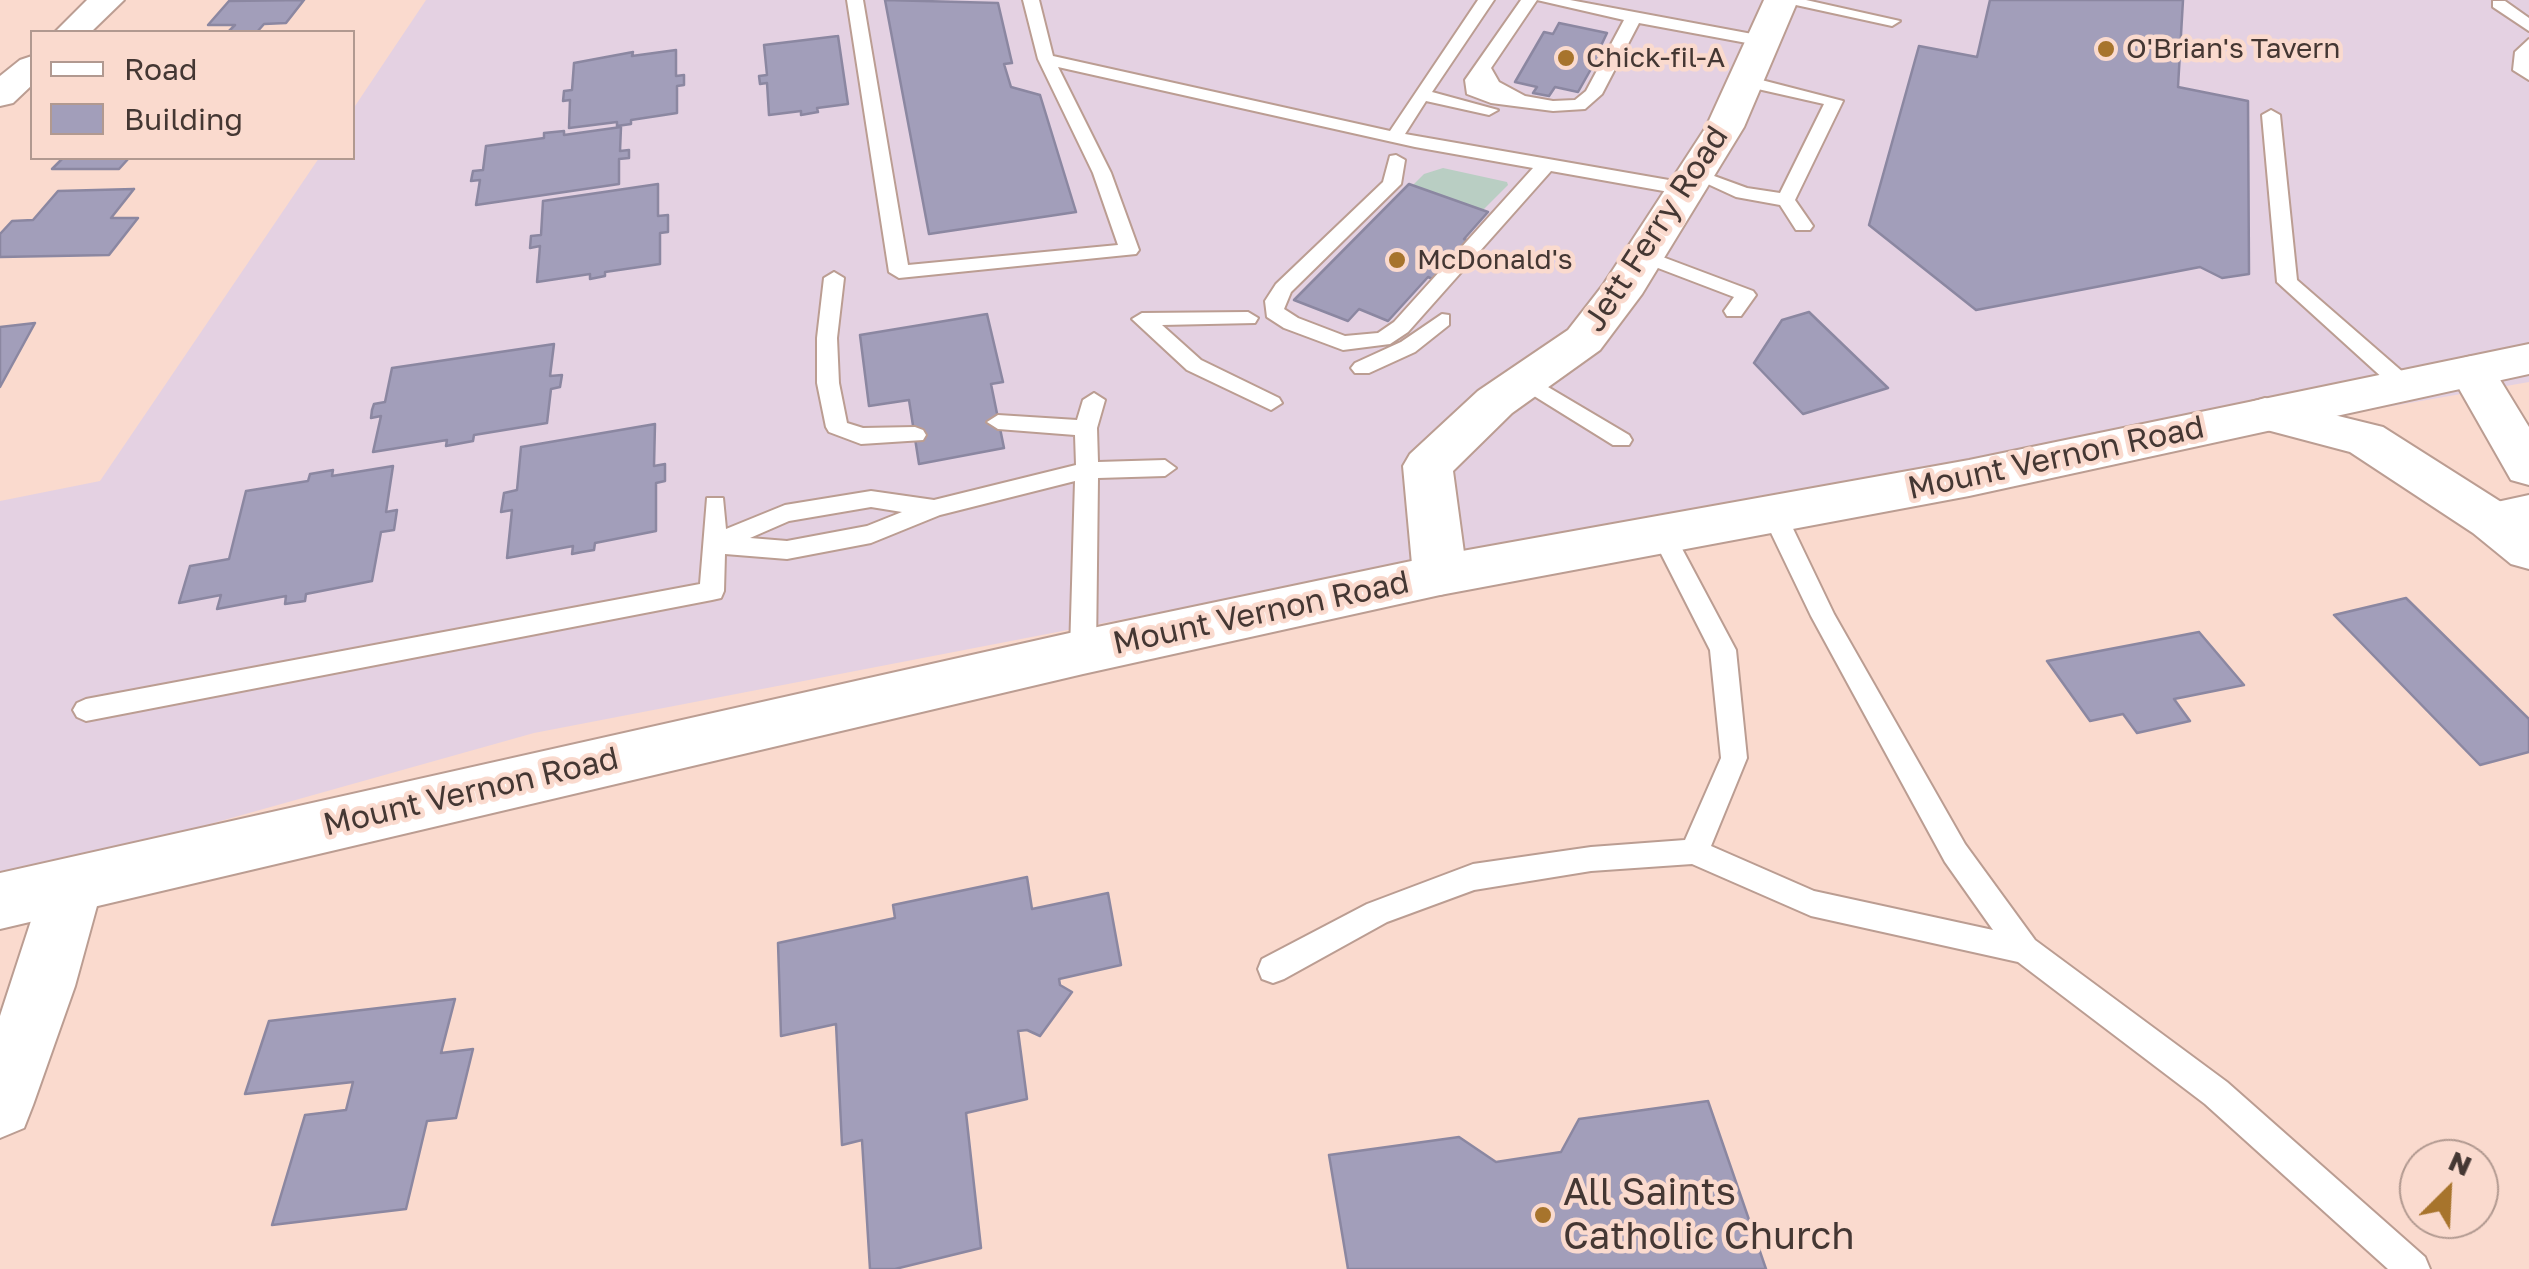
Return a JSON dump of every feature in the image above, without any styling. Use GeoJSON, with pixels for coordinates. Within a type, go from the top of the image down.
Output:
{"type":"FeatureCollection","features":[{"type":"Feature","properties":{"kind":"main road","name":"Jett Ferry Road"},"geometry":{"type":"LineString","coordinates":[[1440,574],[1428,466],[1496,402],[1584,340],[1644,256],[1725,127],[1781,0]]}},
{"type":"Feature","properties":{"kind":"main road","name":"Mount Vernon Road"},"geometry":{"type":"LineString","coordinates":[[0,901],[1440,574],[1969,478],[2529,359]]}},
{"type":"Feature","properties":{"kind":"main road"},"geometry":{"type":"LineString","coordinates":[[2472,371],[2529,468]]}},
{"type":"Feature","properties":{"kind":"main road"},"geometry":{"type":"LineString","coordinates":[[2265,414],[2366,439],[2510,516],[2529,550]]}},
{"type":"Feature","properties":{"kind":"street"},"geometry":{"type":"LineString","coordinates":[[74,30],[107,0]]}},
{"type":"Feature","properties":{"kind":"street"},"geometry":{"type":"LineString","coordinates":[[0,95],[30,69]]}},
{"type":"Feature","properties":{"kind":"street"},"geometry":{"type":"LineString","coordinates":[[0,1105],[43,986],[73,884]]}},
{"type":"Feature","properties":{"kind":"lane"},"geometry":{"type":"LineString","coordinates":[[855,0],[899,272],[1129,250],[1102,173],[1046,60],[1031,0]]}},
{"type":"Feature","properties":{"kind":"lane"},"geometry":{"type":"LineString","coordinates":[[1395,137],[1486,0]]}},
{"type":"Feature","properties":{"kind":"lane"},"geometry":{"type":"LineString","coordinates":[[1529,0],[1470,86],[1473,90],[1491,98],[1553,106],[1579,104],[1593,94],[1634,16]]}},
{"type":"Feature","properties":{"kind":"lane"},"geometry":{"type":"LineString","coordinates":[[1545,0],[1634,16],[1754,61],[1834,101],[1786,200]]}},
{"type":"Feature","properties":{"kind":"lane"},"geometry":{"type":"LineString","coordinates":[[1781,0],[1892,21]]}},
{"type":"Feature","properties":{"kind":"lane"},"geometry":{"type":"LineString","coordinates":[[2499,4],[2529,26]]}},
{"type":"Feature","properties":{"kind":"lane"},"geometry":{"type":"LineString","coordinates":[[2529,44],[2523,52],[2521,70],[2529,75]]}},
{"type":"Feature","properties":{"kind":"lane"},"geometry":{"type":"LineString","coordinates":[[1046,60],[1395,137],[1546,165],[1691,182],[1786,200],[1803,226]]}},
{"type":"Feature","properties":{"kind":"lane"},"geometry":{"type":"LineString","coordinates":[[1420,94],[1488,110]]}},
{"type":"Feature","properties":{"kind":"lane"},"geometry":{"type":"LineString","coordinates":[[2271,115],[2287,282],[2404,385]]}},
{"type":"Feature","properties":{"kind":"lane"},"geometry":{"type":"LineString","coordinates":[[1396,160],[1392,184],[1283,288],[1274,312],[1291,324],[1344,343],[1383,339],[1401,327],[1546,165]]}},
{"type":"Feature","properties":{"kind":"lane"},"geometry":{"type":"LineString","coordinates":[[1644,256],[1746,295],[1734,311]]}},
{"type":"Feature","properties":{"kind":"lane"},"geometry":{"type":"LineString","coordinates":[[834,278],[827,338],[828,383],[837,427],[860,436],[915,435]]}},
{"type":"Feature","properties":{"kind":"lane"},"geometry":{"type":"LineString","coordinates":[[1248,318],[1142,319],[1194,365],[1271,403]]}},
{"type":"Feature","properties":{"kind":"lane"},"geometry":{"type":"LineString","coordinates":[[1362,368],[1408,347],[1442,320]]}},
{"type":"Feature","properties":{"kind":"lane"},"geometry":{"type":"LineString","coordinates":[[1526,380],[1621,440]]}},
{"type":"Feature","properties":{"kind":"lane"},"geometry":{"type":"LineString","coordinates":[[1083,652],[1086,428],[1094,400]]}},
{"type":"Feature","properties":{"kind":"lane"},"geometry":{"type":"LineString","coordinates":[[998,422],[1086,428]]}},
{"type":"Feature","properties":{"kind":"lane"},"geometry":{"type":"LineString","coordinates":[[715,544],[787,550],[872,534],[934,508],[1086,470],[1164,468]]}},
{"type":"Feature","properties":{"kind":"lane"},"geometry":{"type":"LineString","coordinates":[[715,544],[784,513],[871,499],[934,508]]}},
{"type":"Feature","properties":{"kind":"lane"},"geometry":{"type":"LineString","coordinates":[[86,710],[712,591],[715,504]]}},
{"type":"Feature","properties":{"kind":"lane"},"geometry":{"type":"LineString","coordinates":[[1774,514],[1823,616],[1955,853],[2026,950],[2216,1093],[2413,1269]]}},
{"type":"Feature","properties":{"kind":"lane"},"geometry":{"type":"LineString","coordinates":[[1663,534],[1722,650],[1734,758],[1694,852]]}},
{"type":"Feature","properties":{"kind":"lane"},"geometry":{"type":"LineString","coordinates":[[1273,969],[1377,913],[1472,877],[1591,859],[1694,852],[1810,903],[2026,950]]}},
{"type":"Feature","properties":{"kind":"shaded area"},"geometry":{"type":"Polygon","coordinates":[[[426,0],[2529,0],[2529,382],[2176,444],[1415,563],[534,733],[0,883],[0,501],[100,481],[318,160],[355,160],[355,106],[426,0]]]}},
{"type":"Feature","properties":{"kind":"green space"},"geometry":{"type":"Polygon","coordinates":[[[1443,168],[1508,185],[1483,210],[1412,186],[1424,174],[1443,168]]]}},
{"type":"Feature","properties":{"kind":"building"},"geometry":{"type":"Polygon","coordinates":[[[304,0],[286,23],[264,24],[259,30],[208,25],[229,1],[304,0]]]}},
{"type":"Feature","properties":{"kind":"building"},"geometry":{"type":"Polygon","coordinates":[[[885,0],[998,3],[1012,63],[1004,64],[1011,87],[1040,95],[1076,212],[929,234],[885,0]]]}},
{"type":"Feature","properties":{"kind":"building"},"geometry":{"type":"Polygon","coordinates":[[[1990,0],[2183,0],[2178,87],[2248,101],[2249,274],[2222,278],[2200,267],[1976,310],[1869,225],[1919,46],[1977,57],[1990,0]]]}},
{"type":"Feature","properties":{"kind":"building","name":"Chick-fil-A"},"geometry":{"type":"Polygon","coordinates":[[[1559,23],[1607,33],[1598,52],[1605,54],[1599,63],[1595,62],[1578,92],[1555,87],[1549,96],[1533,93],[1537,87],[1515,82],[1544,32],[1553,34],[1559,23]]]}},
{"type":"Feature","properties":{"kind":"building"},"geometry":{"type":"Polygon","coordinates":[[[838,36],[848,104],[817,108],[818,112],[801,115],[801,111],[769,115],[767,83],[760,84],[759,76],[767,75],[764,45],[838,36]]]}},
{"type":"Feature","properties":{"kind":"building"},"geometry":{"type":"Polygon","coordinates":[[[676,50],[676,76],[684,75],[684,85],[677,86],[677,113],[617,126],[617,122],[569,128],[570,100],[563,101],[564,91],[572,90],[574,63],[633,52],[632,56],[676,50]]]}},
{"type":"Feature","properties":{"kind":"building"},"geometry":{"type":"Polygon","coordinates":[[[621,127],[620,151],[629,150],[629,158],[619,159],[619,184],[476,205],[480,180],[471,181],[473,171],[483,170],[486,146],[544,138],[544,133],[564,131],[564,135],[621,127]]]}},
{"type":"Feature","properties":{"kind":"building"},"geometry":{"type":"Polygon","coordinates":[[[61,160],[127,160],[119,169],[52,169],[61,160]]]}},
{"type":"Feature","properties":{"kind":"building"},"geometry":{"type":"Polygon","coordinates":[[[658,184],[658,216],[668,215],[668,232],[660,233],[660,264],[605,272],[605,276],[590,279],[590,274],[537,282],[540,246],[530,248],[531,236],[541,235],[543,201],[658,184]]]}},
{"type":"Feature","properties":{"kind":"building","name":"McDonald's"},"geometry":{"type":"Polygon","coordinates":[[[1409,184],[1488,212],[1464,239],[1475,243],[1440,282],[1428,277],[1388,321],[1359,309],[1348,321],[1294,300],[1409,184]]]}},
{"type":"Feature","properties":{"kind":"building"},"geometry":{"type":"Polygon","coordinates":[[[134,189],[111,218],[138,218],[109,255],[0,257],[0,234],[12,221],[33,220],[58,191],[134,189]]]}},
{"type":"Feature","properties":{"kind":"building"},"geometry":{"type":"Polygon","coordinates":[[[1809,312],[1888,388],[1803,414],[1754,363],[1782,320],[1809,312]]]}},
{"type":"Feature","properties":{"kind":"building"},"geometry":{"type":"Polygon","coordinates":[[[987,314],[1003,382],[991,384],[1004,448],[919,464],[909,400],[869,406],[860,335],[987,314]]]}},
{"type":"Feature","properties":{"kind":"building"},"geometry":{"type":"Polygon","coordinates":[[[35,323],[0,387],[0,327],[35,323]]]}},
{"type":"Feature","properties":{"kind":"building"},"geometry":{"type":"Polygon","coordinates":[[[554,344],[550,376],[562,375],[560,387],[551,389],[547,423],[474,435],[473,441],[446,446],[447,440],[373,452],[381,416],[371,418],[372,410],[374,404],[385,402],[392,368],[554,344]]]}},
{"type":"Feature","properties":{"kind":"building"},"geometry":{"type":"Polygon","coordinates":[[[655,424],[654,466],[665,464],[665,481],[656,483],[656,531],[595,543],[594,550],[572,554],[573,546],[507,558],[512,510],[501,512],[504,493],[517,490],[521,447],[655,424]]]}},
{"type":"Feature","properties":{"kind":"building"},"geometry":{"type":"Polygon","coordinates":[[[393,466],[386,512],[397,510],[394,530],[381,532],[372,581],[306,594],[305,601],[285,604],[286,596],[217,609],[221,595],[179,603],[190,566],[229,559],[246,491],[308,481],[310,474],[333,470],[332,476],[393,466]]]}},
{"type":"Feature","properties":{"kind":"building"},"geometry":{"type":"Polygon","coordinates":[[[2406,598],[2529,719],[2529,752],[2480,765],[2334,615],[2406,598]]]}},
{"type":"Feature","properties":{"kind":"building"},"geometry":{"type":"Polygon","coordinates":[[[2199,632],[2244,685],[2174,699],[2190,721],[2137,733],[2123,714],[2090,721],[2047,661],[2199,632]]]}},
{"type":"Feature","properties":{"kind":"building"},"geometry":{"type":"Polygon","coordinates":[[[1027,877],[1032,909],[1108,893],[1121,965],[1059,979],[1060,985],[1072,992],[1040,1036],[1018,1031],[1027,1099],[966,1113],[981,1248],[895,1269],[870,1269],[862,1140],[842,1145],[836,1024],[781,1036],[778,943],[895,918],[893,905],[1027,877]]]}},
{"type":"Feature","properties":{"kind":"building"},"geometry":{"type":"Polygon","coordinates":[[[455,999],[441,1053],[473,1049],[456,1118],[427,1121],[406,1209],[272,1225],[305,1115],[346,1110],[353,1082],[245,1094],[269,1021],[455,999]]]}},
{"type":"Feature","properties":{"kind":"building","name":"All Saints Catholic Church"},"geometry":{"type":"Polygon","coordinates":[[[1708,1101],[1766,1269],[1348,1269],[1329,1155],[1459,1137],[1496,1162],[1561,1152],[1579,1119],[1708,1101]]]}},
{"type":"Feature","properties":{"kind":"place","name":"O'Brian's Tavern"},"geometry":{"type":"Point","coordinates":[2106,49]}},
{"type":"Feature","properties":{"kind":"place","name":"Chick-fil-A"},"geometry":{"type":"Point","coordinates":[1566,58]}},
{"type":"Feature","properties":{"kind":"place","name":"McDonald's"},"geometry":{"type":"Point","coordinates":[1397,260]}},
{"type":"Feature","properties":{"kind":"place","name":"All Saints Catholic Church"},"geometry":{"type":"Point","coordinates":[1543,1215]}}]}
